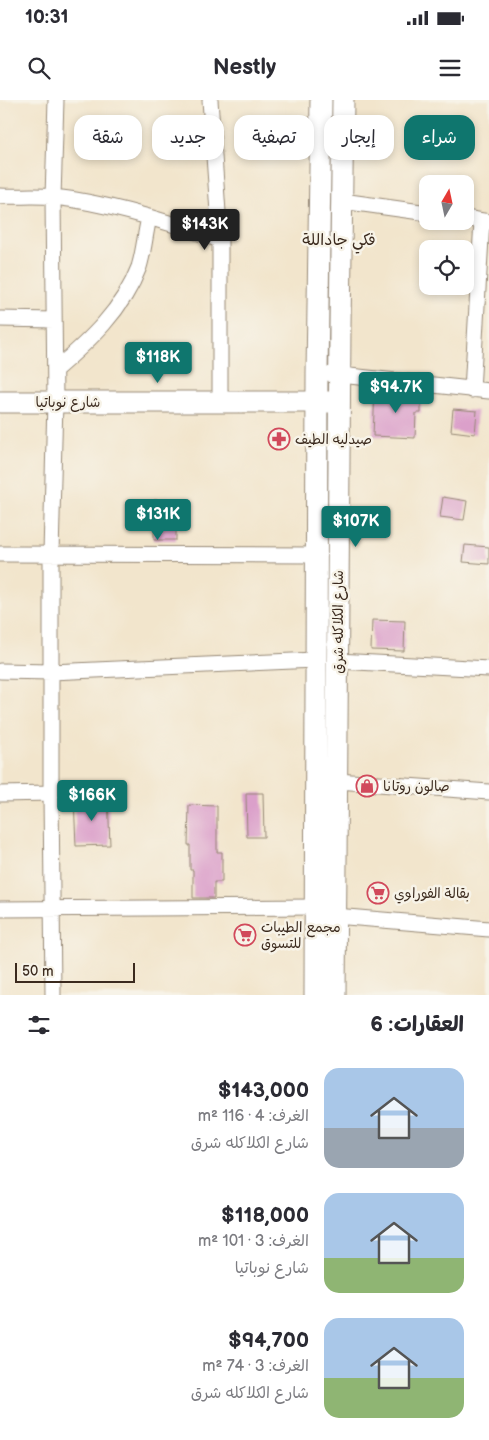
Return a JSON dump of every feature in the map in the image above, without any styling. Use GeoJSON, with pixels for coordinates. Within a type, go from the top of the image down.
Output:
{"type":"FeatureCollection","features":[{"type":"Feature","properties":{"kind":"street"},"geometry":{"type":"LineString","coordinates":[[54,995],[51,793],[51,554],[55,402],[53,197],[56,100]]}},
{"type":"Feature","properties":{"kind":"street"},"geometry":{"type":"LineString","coordinates":[[210,100],[220,240],[220,402]]}},
{"type":"Feature","properties":{"kind":"street","name":"شارع الكلاكله شرق"},"geometry":{"type":"LineString","coordinates":[[315,995],[315,660],[321,100]]}},
{"type":"Feature","properties":{"kind":"street","name":"شارع الكلاكله شرق"},"geometry":{"type":"LineString","coordinates":[[335,995],[339,375],[343,100]]}},
{"type":"Feature","properties":{"kind":"street"},"geometry":{"type":"LineString","coordinates":[[0,196],[53,197],[94,204],[149,218],[220,240]]}},
{"type":"Feature","properties":{"kind":"street"},"geometry":{"type":"LineString","coordinates":[[342,201],[419,212]]}},
{"type":"Feature","properties":{"kind":"street"},"geometry":{"type":"LineString","coordinates":[[55,370],[89,341],[112,314],[130,286],[139,265],[149,218]]}},
{"type":"Feature","properties":{"kind":"street"},"geometry":{"type":"LineString","coordinates":[[472,390],[486,221]]}},
{"type":"Feature","properties":{"kind":"street"},"geometry":{"type":"LineString","coordinates":[[0,319],[54,320]]}},
{"type":"Feature","properties":{"kind":"street"},"geometry":{"type":"LineString","coordinates":[[317,374],[489,391]]}},
{"type":"Feature","properties":{"kind":"street","name":"شارع نوباتيا"},"geometry":{"type":"LineString","coordinates":[[0,402],[340,402]]}},
{"type":"Feature","properties":{"kind":"street"},"geometry":{"type":"LineString","coordinates":[[0,554],[316,555]]}},
{"type":"Feature","properties":{"kind":"street"},"geometry":{"type":"LineString","coordinates":[[0,672],[51,672],[315,660]]}},
{"type":"Feature","properties":{"kind":"street"},"geometry":{"type":"LineString","coordinates":[[337,661],[489,669]]}},
{"type":"Feature","properties":{"kind":"street"},"geometry":{"type":"LineString","coordinates":[[337,781],[489,792]]}},
{"type":"Feature","properties":{"kind":"street"},"geometry":{"type":"LineString","coordinates":[[0,794],[51,793]]}},
{"type":"Feature","properties":{"kind":"street"},"geometry":{"type":"LineString","coordinates":[[0,909],[314,907]]}},
{"type":"Feature","properties":{"kind":"street"},"geometry":{"type":"LineString","coordinates":[[335,916],[489,929]]}},
{"type":"Feature","properties":{"kind":"building"},"geometry":{"type":"Polygon","coordinates":[[[375,389],[415,392],[421,402],[421,413],[416,413],[415,438],[373,436],[375,389]]]}},
{"type":"Feature","properties":{"kind":"building"},"geometry":{"type":"Polygon","coordinates":[[[453,409],[477,411],[475,434],[451,431],[453,409]]]}},
{"type":"Feature","properties":{"kind":"building"},"geometry":{"type":"Polygon","coordinates":[[[443,497],[467,501],[464,520],[440,517],[443,497]]]}},
{"type":"Feature","properties":{"kind":"building"},"geometry":{"type":"Polygon","coordinates":[[[154,500],[184,500],[184,528],[176,527],[176,540],[154,540],[154,500]]]}},
{"type":"Feature","properties":{"kind":"building"},"geometry":{"type":"Polygon","coordinates":[[[465,545],[489,547],[489,564],[463,562],[465,545]]]}},
{"type":"Feature","properties":{"kind":"building"},"geometry":{"type":"Polygon","coordinates":[[[372,620],[405,621],[404,651],[371,650],[372,620]]]}},
{"type":"Feature","properties":{"kind":"building"},"geometry":{"type":"Polygon","coordinates":[[[246,793],[263,793],[264,837],[247,837],[246,793]]]}},
{"type":"Feature","properties":{"kind":"building"},"geometry":{"type":"Polygon","coordinates":[[[108,797],[110,845],[76,846],[74,798],[108,797]]]}},
{"type":"Feature","properties":{"kind":"building"},"geometry":{"type":"Polygon","coordinates":[[[189,805],[217,806],[217,852],[222,852],[222,882],[214,882],[214,898],[193,898],[193,870],[190,870],[190,845],[188,845],[189,805]]]}},
{"type":"Feature","properties":{"kind":"place","name":"صيدليه الطيف"},"geometry":{"type":"Point","coordinates":[279,439]}},
{"type":"Feature","properties":{"kind":"place","name":"صالون روتانا"},"geometry":{"type":"Point","coordinates":[367,786]}},
{"type":"Feature","properties":{"kind":"place","name":"بقالة الفوراوي"},"geometry":{"type":"Point","coordinates":[378,893]}},
{"type":"Feature","properties":{"kind":"place","name":"مجمع الطيبات للتسوق"},"geometry":{"type":"Point","coordinates":[245,935]}},
{"type":"Feature","properties":{"kind":"district","name":"فكي جاداللة"},"geometry":{"type":"Point","coordinates":[339,240]}}]}
